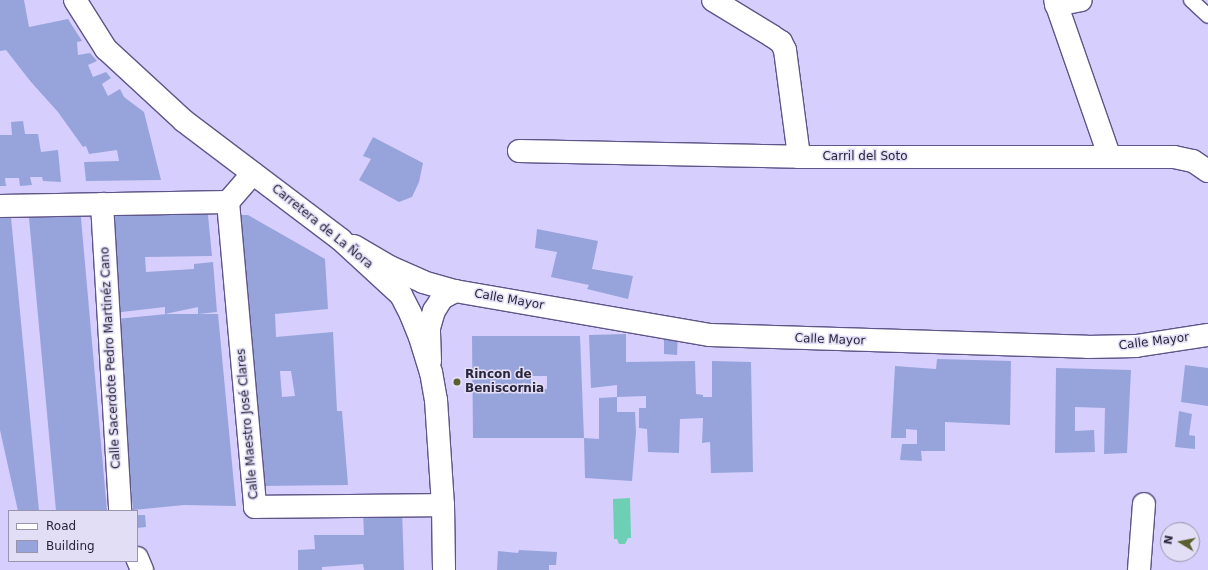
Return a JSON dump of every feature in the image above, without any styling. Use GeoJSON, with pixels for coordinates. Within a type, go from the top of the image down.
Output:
{"type":"FeatureCollection","features":[{"type":"Feature","properties":{"kind":"street","name":"Carretera de La Ñora"},"geometry":{"type":"LineString","coordinates":[[75,0],[106,49],[184,121],[340,239],[400,295],[413,320],[431,372],[436,400],[443,505],[444,570]]}},
{"type":"Feature","properties":{"kind":"street"},"geometry":{"type":"LineString","coordinates":[[713,0],[781,42],[786,50],[799,157]]}},
{"type":"Feature","properties":{"kind":"street"},"geometry":{"type":"LineString","coordinates":[[1081,0],[1055,2],[1109,155]]}},
{"type":"Feature","properties":{"kind":"street","name":"Carril del Soto"},"geometry":{"type":"LineString","coordinates":[[519,151],[799,157],[1109,155],[1174,157],[1193,161],[1208,171]]}},
{"type":"Feature","properties":{"kind":"street"},"geometry":{"type":"LineString","coordinates":[[0,206],[228,202],[253,173]]}},
{"type":"Feature","properties":{"kind":"street","name":"Calle Maestro José Clares"},"geometry":{"type":"LineString","coordinates":[[228,202],[255,507],[443,505]]}},
{"type":"Feature","properties":{"kind":"street","name":"Calle Sacerdote Pedro Martinéz Cano"},"geometry":{"type":"LineString","coordinates":[[102,204],[120,510]]}},
{"type":"Feature","properties":{"kind":"street","name":"Calle Mayor"},"geometry":{"type":"LineString","coordinates":[[340,239],[390,267],[416,279],[455,291],[710,335],[732,337],[1087,347],[1136,346],[1208,335]]}},
{"type":"Feature","properties":{"kind":"street"},"geometry":{"type":"LineString","coordinates":[[431,372],[429,328],[434,311],[442,298],[455,291]]}},
{"type":"Feature","properties":{"kind":"street"},"geometry":{"type":"LineString","coordinates":[[1139,570],[1144,504]]}},
{"type":"Feature","properties":{"kind":"street"},"geometry":{"type":"LineString","coordinates":[[138,560],[142,570]]}},
{"type":"Feature","properties":{"kind":"lane"},"geometry":{"type":"LineString","coordinates":[[1191,0],[1208,16]]}},
{"type":"Feature","properties":{"kind":"shaded area"},"geometry":{"type":"Polygon","coordinates":[[[630,498],[631,538],[628,538],[625,544],[619,544],[617,539],[614,539],[613,499],[630,498]]]}},
{"type":"Feature","properties":{"kind":"building"},"geometry":{"type":"Polygon","coordinates":[[[0,0],[24,0],[29,27],[68,19],[82,41],[77,42],[78,55],[90,53],[97,61],[88,65],[93,77],[106,72],[111,78],[102,84],[108,96],[120,89],[124,97],[144,112],[161,180],[86,181],[84,162],[119,161],[117,150],[89,154],[86,146],[83,147],[58,112],[31,82],[6,50],[0,51],[0,0]]]}},
{"type":"Feature","properties":{"kind":"building"},"geometry":{"type":"Polygon","coordinates":[[[23,121],[25,134],[38,134],[41,152],[58,150],[61,182],[43,181],[42,177],[30,177],[32,185],[20,186],[19,178],[5,178],[6,186],[0,186],[0,135],[12,135],[11,122],[23,121]]]}},
{"type":"Feature","properties":{"kind":"building"},"geometry":{"type":"Polygon","coordinates":[[[373,137],[423,163],[419,182],[412,197],[399,202],[359,180],[371,159],[363,156],[373,137]]]}},
{"type":"Feature","properties":{"kind":"building"},"geometry":{"type":"Polygon","coordinates":[[[207,205],[212,256],[145,257],[146,272],[194,269],[194,264],[213,262],[217,312],[198,314],[198,307],[165,314],[165,307],[113,313],[106,207],[207,205]]]}},
{"type":"Feature","properties":{"kind":"building"},"geometry":{"type":"Polygon","coordinates":[[[0,207],[10,207],[39,510],[18,510],[0,430],[0,207]]]}},
{"type":"Feature","properties":{"kind":"building"},"geometry":{"type":"Polygon","coordinates":[[[28,207],[80,207],[107,510],[56,510],[28,207]]]}},
{"type":"Feature","properties":{"kind":"building"},"geometry":{"type":"Polygon","coordinates":[[[240,215],[248,215],[325,259],[328,309],[275,314],[276,337],[333,332],[337,411],[342,411],[348,485],[259,486],[240,215]],[[280,371],[282,397],[295,396],[291,371],[280,371]]]}},
{"type":"Feature","properties":{"kind":"building"},"geometry":{"type":"Polygon","coordinates":[[[537,229],[598,241],[592,269],[633,276],[628,299],[587,289],[589,285],[551,277],[557,252],[535,248],[537,229]]]}},
{"type":"Feature","properties":{"kind":"building"},"geometry":{"type":"Polygon","coordinates":[[[167,314],[218,314],[236,506],[184,505],[133,510],[116,319],[167,314]]]}},
{"type":"Feature","properties":{"kind":"building"},"geometry":{"type":"Polygon","coordinates":[[[626,334],[626,362],[695,361],[696,394],[703,395],[703,397],[712,397],[712,361],[751,362],[753,472],[711,473],[710,442],[702,443],[703,418],[680,419],[679,453],[648,452],[647,429],[639,428],[639,408],[646,408],[646,396],[617,397],[617,385],[591,388],[589,335],[626,334]]]}},
{"type":"Feature","properties":{"kind":"building"},"geometry":{"type":"Polygon","coordinates":[[[472,336],[580,336],[584,438],[473,438],[472,336]],[[531,376],[531,389],[547,389],[547,376],[531,376]]]}},
{"type":"Feature","properties":{"kind":"building"},"geometry":{"type":"Polygon","coordinates":[[[678,336],[677,355],[664,354],[664,337],[678,336]]]}},
{"type":"Feature","properties":{"kind":"building"},"geometry":{"type":"Polygon","coordinates":[[[937,359],[1011,361],[1010,425],[945,422],[945,451],[921,451],[922,461],[900,460],[902,444],[917,444],[917,430],[906,429],[906,438],[891,438],[895,366],[936,369],[937,359]]]}},
{"type":"Feature","properties":{"kind":"building"},"geometry":{"type":"Polygon","coordinates":[[[1185,365],[1208,368],[1208,406],[1181,402],[1185,365]]]}},
{"type":"Feature","properties":{"kind":"building"},"geometry":{"type":"Polygon","coordinates":[[[1056,368],[1131,370],[1127,453],[1104,454],[1105,408],[1075,407],[1075,431],[1094,430],[1095,452],[1055,453],[1056,368]]]}},
{"type":"Feature","properties":{"kind":"building"},"geometry":{"type":"Polygon","coordinates":[[[617,397],[617,412],[635,412],[636,432],[632,481],[585,478],[584,438],[599,439],[599,398],[617,397]]]}},
{"type":"Feature","properties":{"kind":"building"},"geometry":{"type":"Polygon","coordinates":[[[1179,411],[1192,414],[1189,435],[1195,436],[1195,449],[1175,447],[1179,411]]]}},
{"type":"Feature","properties":{"kind":"building"},"geometry":{"type":"Polygon","coordinates":[[[402,510],[404,570],[364,570],[363,564],[322,567],[322,570],[298,570],[298,550],[315,549],[314,535],[364,535],[363,511],[402,510]]]}},
{"type":"Feature","properties":{"kind":"building"},"geometry":{"type":"Polygon","coordinates":[[[138,515],[145,515],[146,527],[138,528],[138,515]]]}},
{"type":"Feature","properties":{"kind":"building"},"geometry":{"type":"Polygon","coordinates":[[[519,550],[557,552],[556,565],[549,565],[549,570],[497,570],[498,551],[518,553],[519,550]]]}},
{"type":"Feature","properties":{"kind":"place","name":"Rincon de Beniscornia"},"geometry":{"type":"Point","coordinates":[457,382]}}]}
